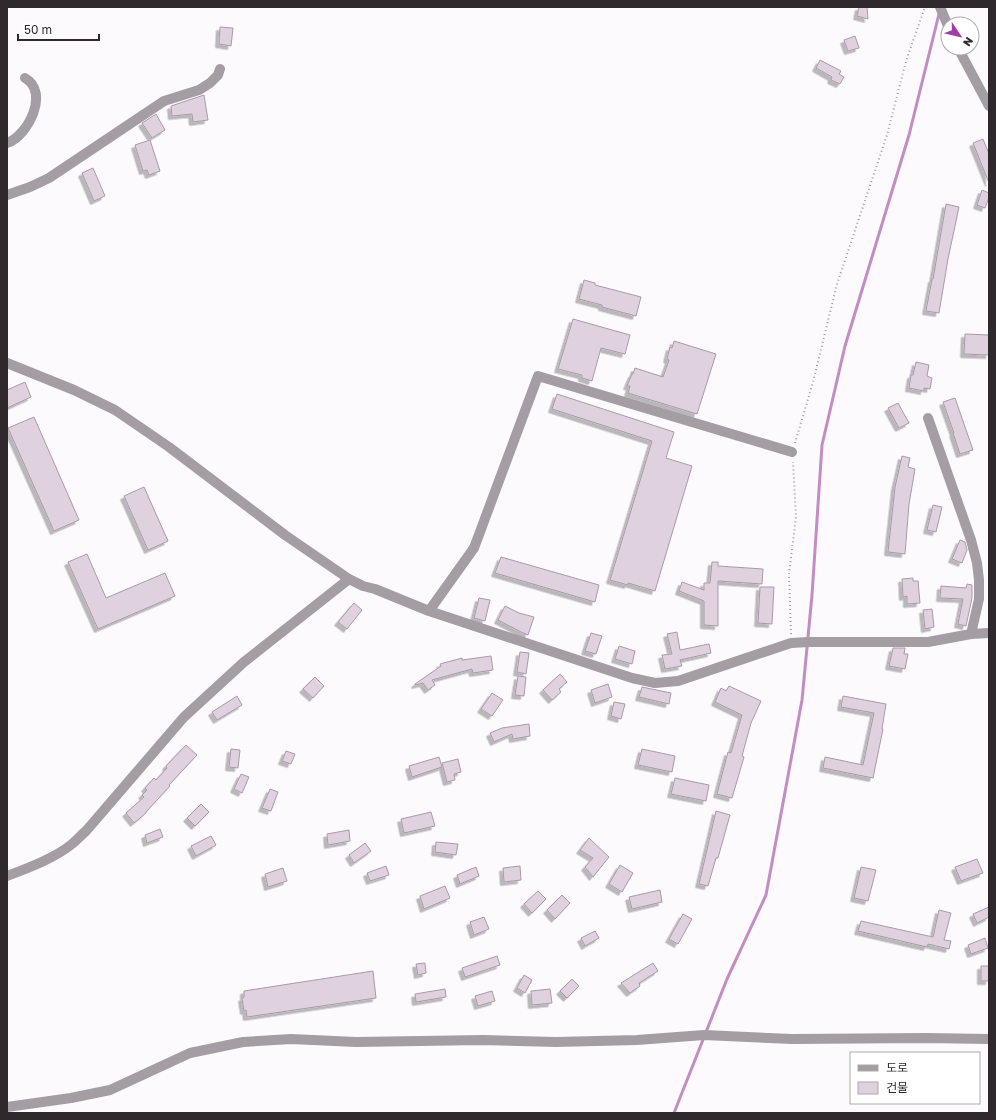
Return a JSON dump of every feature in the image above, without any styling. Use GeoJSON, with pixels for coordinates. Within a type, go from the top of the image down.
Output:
{"type":"FeatureCollection","features":[{"type":"Feature","properties":{"kind":"street"},"geometry":{"type":"LineString","coordinates":[[962,56],[989,106]]}},
{"type":"Feature","properties":{"kind":"street"},"geometry":{"type":"LineString","coordinates":[[7,195],[30,187],[49,178],[164,101],[199,90],[218,76],[220,69]]}},
{"type":"Feature","properties":{"kind":"street"},"geometry":{"type":"LineString","coordinates":[[7,143],[13,141],[21,134],[28,124],[36,107],[35,92],[29,81],[25,78]]}},
{"type":"Feature","properties":{"kind":"street"},"geometry":{"type":"LineString","coordinates":[[7,363],[74,390],[115,410],[170,446],[285,535],[348,579],[428,611],[632,678],[655,683],[678,681],[791,643],[928,642],[971,634],[989,633]]}},
{"type":"Feature","properties":{"kind":"street"},"geometry":{"type":"LineString","coordinates":[[428,611],[474,548],[538,376],[792,452]]}},
{"type":"Feature","properties":{"kind":"street"},"geometry":{"type":"LineString","coordinates":[[928,418],[971,540],[977,563],[979,599],[971,634]]}},
{"type":"Feature","properties":{"kind":"street"},"geometry":{"type":"LineString","coordinates":[[7,876],[58,853],[72,844],[86,830],[184,717],[244,662],[348,579]]}},
{"type":"Feature","properties":{"kind":"street"},"geometry":{"type":"LineString","coordinates":[[7,1106],[71,1098],[110,1090],[190,1053],[243,1042],[291,1039],[356,1042],[483,1040],[556,1042],[637,1040],[704,1035],[792,1040],[926,1038],[989,1039]]}},
{"type":"Feature","properties":{"kind":"path"},"geometry":{"type":"LineString","coordinates":[[791,643],[789,574],[796,517],[792,452],[813,382],[838,284],[887,135],[906,61],[925,7]]}},
{"type":"Feature","properties":{"kind":"building"},"geometry":{"type":"Polygon","coordinates":[[[859,7],[867,7],[868,19],[857,16],[859,7]]]}},
{"type":"Feature","properties":{"kind":"building"},"geometry":{"type":"Polygon","coordinates":[[[220,27],[233,28],[231,46],[219,44],[220,27]]]}},
{"type":"Feature","properties":{"kind":"building"},"geometry":{"type":"Polygon","coordinates":[[[855,36],[859,48],[848,51],[844,40],[855,36]]]}},
{"type":"Feature","properties":{"kind":"building"},"geometry":{"type":"Polygon","coordinates":[[[820,60],[841,71],[839,74],[844,77],[840,84],[831,80],[832,77],[816,68],[820,60]]]}},
{"type":"Feature","properties":{"kind":"building"},"geometry":{"type":"Polygon","coordinates":[[[204,95],[208,120],[193,122],[192,114],[172,116],[171,106],[204,95]]]}},
{"type":"Feature","properties":{"kind":"building"},"geometry":{"type":"Polygon","coordinates":[[[156,114],[165,130],[152,138],[142,123],[156,114]]]}},
{"type":"Feature","properties":{"kind":"building"},"geometry":{"type":"Polygon","coordinates":[[[983,139],[989,154],[989,183],[973,143],[983,139]]]}},
{"type":"Feature","properties":{"kind":"building"},"geometry":{"type":"Polygon","coordinates":[[[150,140],[160,171],[149,175],[147,170],[143,171],[135,145],[150,140]]]}},
{"type":"Feature","properties":{"kind":"building"},"geometry":{"type":"Polygon","coordinates":[[[93,168],[105,196],[94,201],[82,173],[93,168]]]}},
{"type":"Feature","properties":{"kind":"building"},"geometry":{"type":"Polygon","coordinates":[[[982,190],[989,193],[985,208],[977,205],[982,190]]]}},
{"type":"Feature","properties":{"kind":"building"},"geometry":{"type":"Polygon","coordinates":[[[946,204],[959,207],[939,313],[926,311],[946,204]]]}},
{"type":"Feature","properties":{"kind":"building"},"geometry":{"type":"Polygon","coordinates":[[[584,280],[595,283],[595,285],[641,297],[636,316],[579,299],[584,280]]]}},
{"type":"Feature","properties":{"kind":"building"},"geometry":{"type":"Polygon","coordinates":[[[573,319],[630,335],[625,354],[601,348],[592,381],[582,378],[582,375],[558,369],[573,319]]]}},
{"type":"Feature","properties":{"kind":"building"},"geometry":{"type":"Polygon","coordinates":[[[965,334],[989,335],[989,355],[964,354],[965,334]]]}},
{"type":"Feature","properties":{"kind":"building"},"geometry":{"type":"Polygon","coordinates":[[[674,341],[716,354],[697,414],[628,393],[630,386],[627,386],[635,368],[663,377],[669,360],[667,359],[670,347],[672,348],[674,341]]]}},
{"type":"Feature","properties":{"kind":"building"},"geometry":{"type":"Polygon","coordinates":[[[916,362],[929,365],[927,376],[932,378],[930,389],[924,388],[924,391],[909,388],[911,375],[913,375],[916,362]]]}},
{"type":"Feature","properties":{"kind":"building"},"geometry":{"type":"Polygon","coordinates":[[[25,382],[31,397],[7,408],[7,390],[25,382]]]}},
{"type":"Feature","properties":{"kind":"building"},"geometry":{"type":"Polygon","coordinates":[[[557,394],[674,432],[666,458],[692,466],[655,591],[628,583],[628,585],[610,580],[652,441],[552,409],[557,394]]]}},
{"type":"Feature","properties":{"kind":"building"},"geometry":{"type":"Polygon","coordinates":[[[955,398],[973,450],[960,454],[943,402],[955,398]]]}},
{"type":"Feature","properties":{"kind":"building"},"geometry":{"type":"Polygon","coordinates":[[[898,403],[909,423],[899,428],[888,408],[898,403]]]}},
{"type":"Feature","properties":{"kind":"building"},"geometry":{"type":"Polygon","coordinates":[[[34,417],[79,520],[54,531],[8,428],[34,417]]]}},
{"type":"Feature","properties":{"kind":"building"},"geometry":{"type":"Polygon","coordinates":[[[902,456],[910,458],[908,467],[915,469],[909,504],[905,554],[888,552],[895,487],[902,456]]]}},
{"type":"Feature","properties":{"kind":"building"},"geometry":{"type":"Polygon","coordinates":[[[144,487],[168,541],[148,550],[124,496],[144,487]]]}},
{"type":"Feature","properties":{"kind":"building"},"geometry":{"type":"Polygon","coordinates":[[[933,505],[942,507],[936,532],[927,530],[933,505]]]}},
{"type":"Feature","properties":{"kind":"building"},"geometry":{"type":"Polygon","coordinates":[[[960,540],[965,542],[967,550],[962,563],[952,559],[960,540]]]}},
{"type":"Feature","properties":{"kind":"building"},"geometry":{"type":"Polygon","coordinates":[[[87,554],[106,598],[165,573],[175,596],[98,629],[68,562],[87,554]]]}},
{"type":"Feature","properties":{"kind":"building"},"geometry":{"type":"Polygon","coordinates":[[[501,557],[599,585],[595,602],[495,573],[501,557]]]}},
{"type":"Feature","properties":{"kind":"building"},"geometry":{"type":"Polygon","coordinates":[[[712,562],[718,562],[718,566],[763,569],[762,584],[718,581],[718,626],[704,625],[704,601],[679,591],[682,582],[704,590],[704,583],[710,583],[712,562]]]}},
{"type":"Feature","properties":{"kind":"building"},"geometry":{"type":"Polygon","coordinates":[[[913,578],[913,581],[918,581],[920,603],[907,604],[907,596],[903,597],[902,579],[913,578]]]}},
{"type":"Feature","properties":{"kind":"building"},"geometry":{"type":"Polygon","coordinates":[[[967,584],[972,585],[972,598],[966,626],[958,624],[963,599],[940,598],[941,586],[966,588],[967,584]]]}},
{"type":"Feature","properties":{"kind":"building"},"geometry":{"type":"Polygon","coordinates":[[[760,587],[774,587],[772,624],[758,623],[760,587]]]}},
{"type":"Feature","properties":{"kind":"building"},"geometry":{"type":"Polygon","coordinates":[[[479,598],[490,600],[485,621],[474,618],[479,598]]]}},
{"type":"Feature","properties":{"kind":"building"},"geometry":{"type":"Polygon","coordinates":[[[354,603],[362,610],[347,629],[338,622],[354,603]]]}},
{"type":"Feature","properties":{"kind":"building"},"geometry":{"type":"Polygon","coordinates":[[[505,606],[519,613],[534,617],[528,635],[498,620],[505,606]]]}},
{"type":"Feature","properties":{"kind":"building"},"geometry":{"type":"Polygon","coordinates":[[[932,609],[934,627],[925,629],[923,610],[932,609]]]}},
{"type":"Feature","properties":{"kind":"building"},"geometry":{"type":"Polygon","coordinates":[[[677,632],[680,650],[709,644],[711,653],[680,660],[682,666],[665,669],[662,655],[672,654],[667,634],[677,632]]]}},
{"type":"Feature","properties":{"kind":"building"},"geometry":{"type":"Polygon","coordinates":[[[591,633],[602,636],[596,654],[585,651],[591,633]]]}},
{"type":"Feature","properties":{"kind":"building"},"geometry":{"type":"Polygon","coordinates":[[[619,646],[635,651],[632,664],[615,659],[619,646]]]}},
{"type":"Feature","properties":{"kind":"building"},"geometry":{"type":"Polygon","coordinates":[[[893,648],[905,648],[904,654],[908,654],[905,669],[889,666],[893,648]]]}},
{"type":"Feature","properties":{"kind":"building"},"geometry":{"type":"Polygon","coordinates":[[[520,652],[529,653],[526,674],[517,672],[520,652]]]}},
{"type":"Feature","properties":{"kind":"building"},"geometry":{"type":"Polygon","coordinates":[[[491,656],[493,670],[473,673],[472,669],[432,680],[435,685],[428,690],[423,683],[415,685],[441,666],[440,664],[462,658],[462,660],[491,656]]]}},
{"type":"Feature","properties":{"kind":"building"},"geometry":{"type":"Polygon","coordinates":[[[560,674],[567,682],[559,689],[561,692],[552,700],[543,690],[560,674]]]}},
{"type":"Feature","properties":{"kind":"building"},"geometry":{"type":"Polygon","coordinates":[[[518,676],[526,677],[524,696],[515,695],[518,676]]]}},
{"type":"Feature","properties":{"kind":"building"},"geometry":{"type":"Polygon","coordinates":[[[315,677],[324,686],[313,698],[303,689],[315,677]]]}},
{"type":"Feature","properties":{"kind":"building"},"geometry":{"type":"Polygon","coordinates":[[[608,684],[612,697],[595,703],[591,690],[608,684]]]}},
{"type":"Feature","properties":{"kind":"building"},"geometry":{"type":"Polygon","coordinates":[[[729,686],[761,701],[751,723],[742,756],[744,757],[732,798],[717,794],[728,752],[731,753],[742,715],[715,702],[721,688],[726,691],[729,686]]]}},
{"type":"Feature","properties":{"kind":"building"},"geometry":{"type":"Polygon","coordinates":[[[642,687],[671,693],[669,704],[639,697],[642,687]]]}},
{"type":"Feature","properties":{"kind":"building"},"geometry":{"type":"Polygon","coordinates":[[[492,693],[503,700],[492,716],[481,709],[492,693]]]}},
{"type":"Feature","properties":{"kind":"building"},"geometry":{"type":"Polygon","coordinates":[[[237,696],[242,705],[217,720],[212,712],[237,696]]]}},
{"type":"Feature","properties":{"kind":"building"},"geometry":{"type":"Polygon","coordinates":[[[843,696],[886,704],[883,729],[873,778],[823,768],[825,757],[863,765],[874,713],[841,707],[843,696]]]}},
{"type":"Feature","properties":{"kind":"building"},"geometry":{"type":"Polygon","coordinates":[[[614,702],[625,704],[621,719],[611,716],[614,702]]]}},
{"type":"Feature","properties":{"kind":"building"},"geometry":{"type":"Polygon","coordinates":[[[529,724],[530,736],[513,739],[512,734],[494,742],[490,733],[502,728],[529,724]]]}},
{"type":"Feature","properties":{"kind":"building"},"geometry":{"type":"Polygon","coordinates":[[[186,745],[197,755],[169,785],[170,786],[146,813],[134,823],[126,813],[144,797],[142,795],[147,790],[145,788],[154,778],[156,780],[167,768],[166,766],[186,745]]]}},
{"type":"Feature","properties":{"kind":"building"},"geometry":{"type":"Polygon","coordinates":[[[231,749],[240,750],[238,768],[229,767],[231,749]]]}},
{"type":"Feature","properties":{"kind":"building"},"geometry":{"type":"Polygon","coordinates":[[[642,749],[675,756],[672,772],[638,765],[642,749]]]}},
{"type":"Feature","properties":{"kind":"building"},"geometry":{"type":"Polygon","coordinates":[[[286,751],[295,754],[291,764],[282,761],[286,751]]]}},
{"type":"Feature","properties":{"kind":"building"},"geometry":{"type":"Polygon","coordinates":[[[439,757],[442,767],[412,777],[409,766],[439,757]]]}},
{"type":"Feature","properties":{"kind":"building"},"geometry":{"type":"Polygon","coordinates":[[[458,759],[461,772],[454,774],[455,780],[447,782],[442,763],[458,759]]]}},
{"type":"Feature","properties":{"kind":"building"},"geometry":{"type":"Polygon","coordinates":[[[241,774],[249,777],[242,793],[234,789],[241,774]]]}},
{"type":"Feature","properties":{"kind":"building"},"geometry":{"type":"Polygon","coordinates":[[[675,778],[709,785],[706,801],[671,794],[675,778]]]}},
{"type":"Feature","properties":{"kind":"building"},"geometry":{"type":"Polygon","coordinates":[[[270,789],[278,792],[271,811],[262,808],[270,789]]]}},
{"type":"Feature","properties":{"kind":"building"},"geometry":{"type":"Polygon","coordinates":[[[201,804],[209,812],[195,826],[187,818],[201,804]]]}},
{"type":"Feature","properties":{"kind":"building"},"geometry":{"type":"Polygon","coordinates":[[[716,811],[730,815],[718,858],[716,858],[708,886],[699,884],[716,811]]]}},
{"type":"Feature","properties":{"kind":"building"},"geometry":{"type":"Polygon","coordinates":[[[431,812],[435,826],[404,833],[401,819],[431,812]]]}},
{"type":"Feature","properties":{"kind":"building"},"geometry":{"type":"Polygon","coordinates":[[[160,829],[163,837],[147,843],[145,835],[160,829]]]}},
{"type":"Feature","properties":{"kind":"building"},"geometry":{"type":"Polygon","coordinates":[[[349,830],[350,841],[328,845],[327,834],[349,830]]]}},
{"type":"Feature","properties":{"kind":"building"},"geometry":{"type":"Polygon","coordinates":[[[211,836],[216,845],[196,856],[191,846],[211,836]]]}},
{"type":"Feature","properties":{"kind":"building"},"geometry":{"type":"Polygon","coordinates":[[[589,838],[609,857],[593,877],[585,867],[593,858],[580,850],[589,838]]]}},
{"type":"Feature","properties":{"kind":"building"},"geometry":{"type":"Polygon","coordinates":[[[436,842],[458,844],[456,855],[435,852],[436,842]]]}},
{"type":"Feature","properties":{"kind":"building"},"geometry":{"type":"Polygon","coordinates":[[[365,843],[371,851],[354,863],[349,855],[365,843]]]}},
{"type":"Feature","properties":{"kind":"building"},"geometry":{"type":"Polygon","coordinates":[[[977,859],[983,873],[961,881],[955,867],[977,859]]]}},
{"type":"Feature","properties":{"kind":"building"},"geometry":{"type":"Polygon","coordinates":[[[620,865],[633,873],[622,892],[609,884],[620,865]]]}},
{"type":"Feature","properties":{"kind":"building"},"geometry":{"type":"Polygon","coordinates":[[[386,866],[389,875],[370,881],[367,873],[386,866]]]}},
{"type":"Feature","properties":{"kind":"building"},"geometry":{"type":"Polygon","coordinates":[[[520,866],[521,880],[504,882],[503,868],[520,866]]]}},
{"type":"Feature","properties":{"kind":"building"},"geometry":{"type":"Polygon","coordinates":[[[476,867],[479,876],[460,884],[457,875],[476,867]]]}},
{"type":"Feature","properties":{"kind":"building"},"geometry":{"type":"Polygon","coordinates":[[[861,867],[876,870],[868,901],[854,898],[861,867]]]}},
{"type":"Feature","properties":{"kind":"building"},"geometry":{"type":"Polygon","coordinates":[[[283,868],[287,881],[268,887],[265,874],[283,868]]]}},
{"type":"Feature","properties":{"kind":"building"},"geometry":{"type":"Polygon","coordinates":[[[445,886],[450,898],[424,909],[420,896],[445,886]]]}},
{"type":"Feature","properties":{"kind":"building"},"geometry":{"type":"Polygon","coordinates":[[[660,890],[662,902],[632,909],[629,897],[660,890]]]}},
{"type":"Feature","properties":{"kind":"building"},"geometry":{"type":"Polygon","coordinates":[[[538,891],[546,899],[532,913],[524,904],[538,891]]]}},
{"type":"Feature","properties":{"kind":"building"},"geometry":{"type":"Polygon","coordinates":[[[562,895],[570,903],[555,919],[547,910],[562,895]]]}},
{"type":"Feature","properties":{"kind":"building"},"geometry":{"type":"Polygon","coordinates":[[[989,907],[989,917],[977,923],[973,914],[989,907]]]}},
{"type":"Feature","properties":{"kind":"building"},"geometry":{"type":"Polygon","coordinates":[[[939,910],[951,913],[944,940],[951,941],[949,949],[928,944],[927,947],[858,931],[861,921],[933,937],[939,910]]]}},
{"type":"Feature","properties":{"kind":"building"},"geometry":{"type":"Polygon","coordinates":[[[683,914],[692,919],[678,944],[669,939],[683,914]]]}},
{"type":"Feature","properties":{"kind":"building"},"geometry":{"type":"Polygon","coordinates":[[[484,917],[489,929],[474,935],[470,922],[484,917]]]}},
{"type":"Feature","properties":{"kind":"building"},"geometry":{"type":"Polygon","coordinates":[[[595,931],[599,938],[585,946],[581,938],[595,931]]]}},
{"type":"Feature","properties":{"kind":"building"},"geometry":{"type":"Polygon","coordinates":[[[985,938],[988,948],[971,954],[968,945],[985,938]]]}},
{"type":"Feature","properties":{"kind":"building"},"geometry":{"type":"Polygon","coordinates":[[[497,956],[500,965],[465,977],[462,968],[497,956]]]}},
{"type":"Feature","properties":{"kind":"building"},"geometry":{"type":"Polygon","coordinates":[[[425,963],[426,973],[418,975],[416,964],[425,963]]]}},
{"type":"Feature","properties":{"kind":"building"},"geometry":{"type":"Polygon","coordinates":[[[653,963],[658,971],[639,983],[640,986],[630,993],[621,983],[653,963]]]}},
{"type":"Feature","properties":{"kind":"building"},"geometry":{"type":"Polygon","coordinates":[[[981,966],[989,966],[989,981],[981,981],[981,966]]]}},
{"type":"Feature","properties":{"kind":"building"},"geometry":{"type":"Polygon","coordinates":[[[373,971],[376,998],[247,1017],[246,1010],[244,1011],[242,998],[244,997],[244,991],[373,971]]]}},
{"type":"Feature","properties":{"kind":"building"},"geometry":{"type":"Polygon","coordinates":[[[524,975],[532,980],[525,993],[517,988],[524,975]]]}},
{"type":"Feature","properties":{"kind":"building"},"geometry":{"type":"Polygon","coordinates":[[[572,979],[579,986],[567,998],[560,991],[572,979]]]}},
{"type":"Feature","properties":{"kind":"building"},"geometry":{"type":"Polygon","coordinates":[[[445,989],[446,997],[416,1002],[415,994],[445,989]]]}},
{"type":"Feature","properties":{"kind":"building"},"geometry":{"type":"Polygon","coordinates":[[[550,989],[552,1003],[532,1005],[531,991],[550,989]]]}},
{"type":"Feature","properties":{"kind":"building"},"geometry":{"type":"Polygon","coordinates":[[[492,991],[495,1001],[478,1006],[475,996],[492,991]]]}},
{"type":"Feature","properties":{"kind":"waterway"},"geometry":{"type":"LineString","coordinates":[[674,1113],[727,979],[766,895],[802,700],[812,595],[822,445],[845,346],[909,135],[939,14]]}}]}
